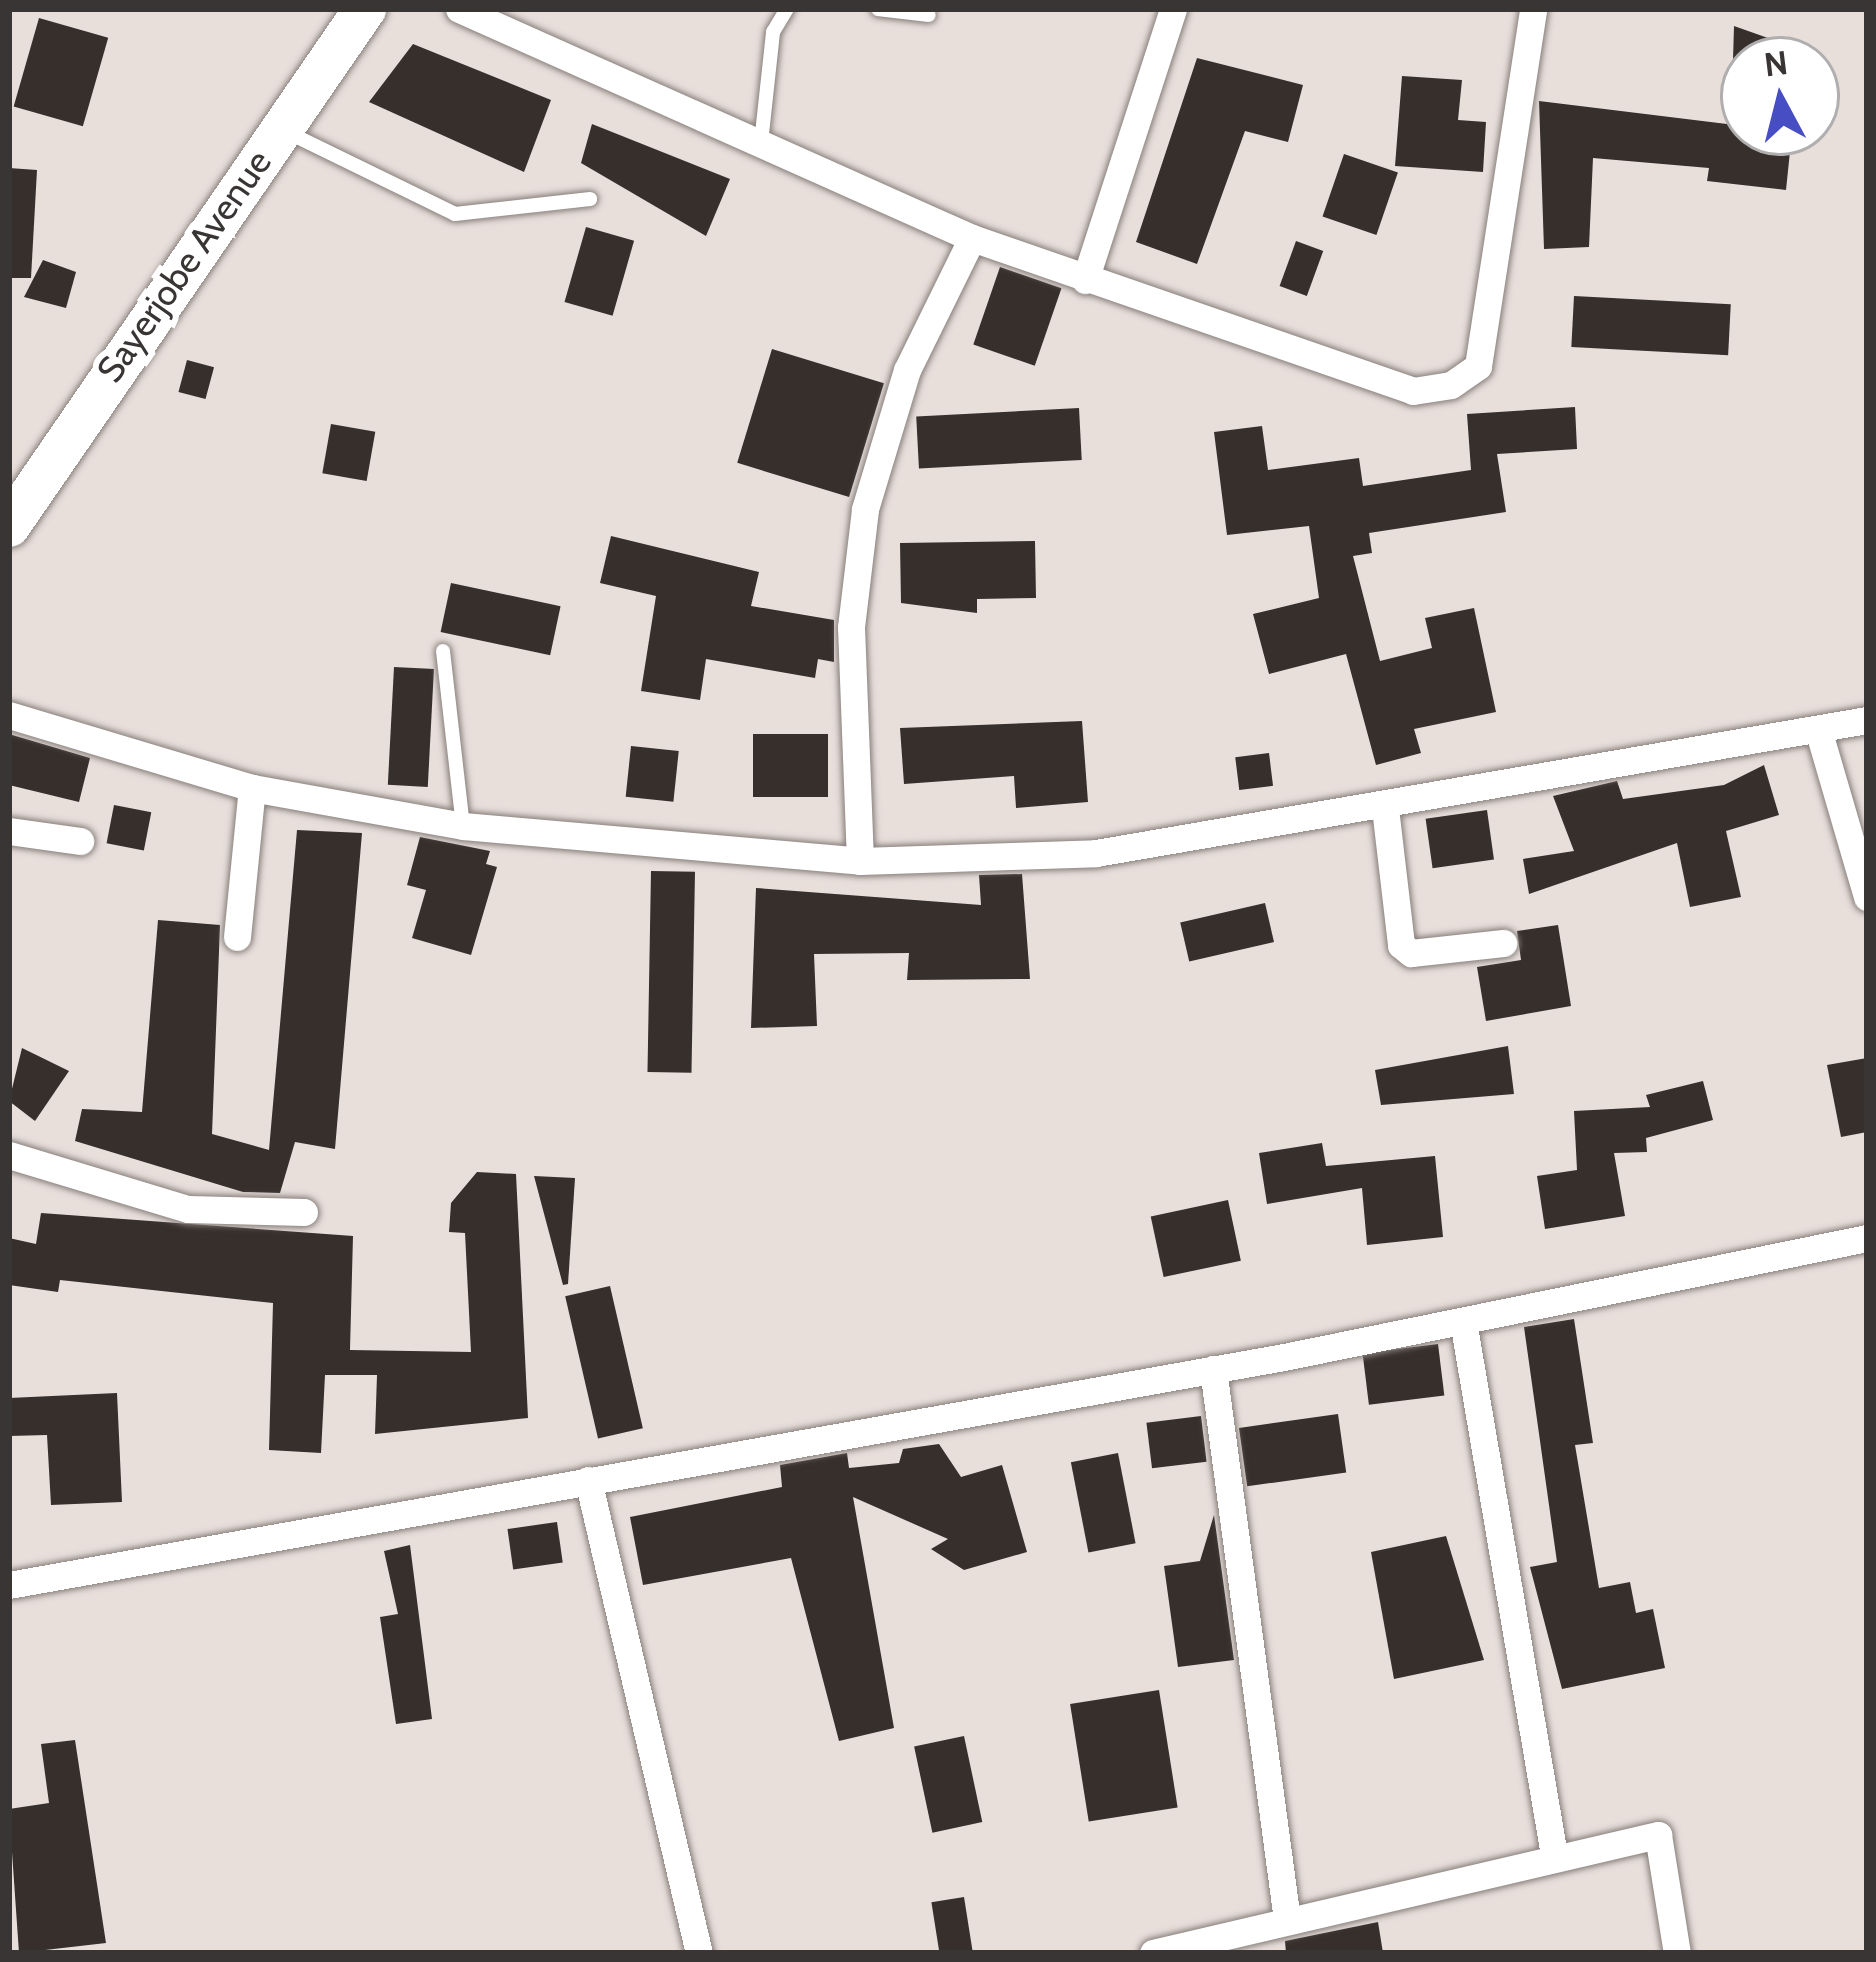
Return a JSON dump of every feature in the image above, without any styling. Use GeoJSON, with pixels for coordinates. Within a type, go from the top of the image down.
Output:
{"type":"FeatureCollection","features":[{"type":"Feature","properties":{"kind":"main road","name":"Sayerjobe Avenue"},"geometry":{"type":"LineString","coordinates":[[9,526],[358,11]]}},
{"type":"Feature","properties":{"kind":"street"},"geometry":{"type":"LineString","coordinates":[[459,9],[972,238],[1413,391],[1451,386],[1478,366],[1533,9]]}},
{"type":"Feature","properties":{"kind":"street"},"geometry":{"type":"LineString","coordinates":[[1085,280],[1173,9]]}},
{"type":"Feature","properties":{"kind":"street"},"geometry":{"type":"LineString","coordinates":[[860,861],[851,628],[865,509],[907,370],[972,238]]}},
{"type":"Feature","properties":{"kind":"street"},"geometry":{"type":"LineString","coordinates":[[9,715],[252,788],[463,826],[860,861],[1096,853],[1820,736],[1867,720]]}},
{"type":"Feature","properties":{"kind":"street"},"geometry":{"type":"LineString","coordinates":[[1820,736],[1867,897]]}},
{"type":"Feature","properties":{"kind":"street"},"geometry":{"type":"LineString","coordinates":[[237,937],[252,788]]}},
{"type":"Feature","properties":{"kind":"street"},"geometry":{"type":"LineString","coordinates":[[1385,808],[1401,945],[1411,953],[1503,943]]}},
{"type":"Feature","properties":{"kind":"street"},"geometry":{"type":"LineString","coordinates":[[9,831],[80,842]]}},
{"type":"Feature","properties":{"kind":"street"},"geometry":{"type":"LineString","coordinates":[[9,1155],[188,1209],[304,1212]]}},
{"type":"Feature","properties":{"kind":"street"},"geometry":{"type":"LineString","coordinates":[[9,1586],[1213,1370],[1867,1238]]}},
{"type":"Feature","properties":{"kind":"street"},"geometry":{"type":"LineString","coordinates":[[1463,1321],[1553,1855]]}},
{"type":"Feature","properties":{"kind":"street"},"geometry":{"type":"LineString","coordinates":[[1213,1370],[1287,1920]]}},
{"type":"Feature","properties":{"kind":"street"},"geometry":{"type":"LineString","coordinates":[[588,1480],[699,1953]]}},
{"type":"Feature","properties":{"kind":"street"},"geometry":{"type":"LineString","coordinates":[[1154,1953],[1553,1855],[1658,1835],[1677,1953]]}},
{"type":"Feature","properties":{"kind":"lane"},"geometry":{"type":"LineString","coordinates":[[761,143],[772,32],[787,9]]}},
{"type":"Feature","properties":{"kind":"lane"},"geometry":{"type":"LineString","coordinates":[[878,9],[929,15]]}},
{"type":"Feature","properties":{"kind":"lane"},"geometry":{"type":"LineString","coordinates":[[280,129],[455,214],[590,200]]}},
{"type":"Feature","properties":{"kind":"lane"},"geometry":{"type":"LineString","coordinates":[[443,651],[463,826]]}},
{"type":"Feature","properties":{"kind":"building"},"geometry":{"type":"Polygon","coordinates":[[[39,18],[108,38],[83,126],[14,106],[39,18]]]}},
{"type":"Feature","properties":{"kind":"building"},"geometry":{"type":"Polygon","coordinates":[[[1734,26],[1762,36],[1734,36],[1734,26]]]}},
{"type":"Feature","properties":{"kind":"building"},"geometry":{"type":"Polygon","coordinates":[[[413,44],[551,100],[524,172],[369,102],[413,44]]]}},
{"type":"Feature","properties":{"kind":"building"},"geometry":{"type":"Polygon","coordinates":[[[1197,58],[1303,85],[1288,142],[1245,131],[1197,264],[1136,242],[1197,58]]]}},
{"type":"Feature","properties":{"kind":"building"},"geometry":{"type":"Polygon","coordinates":[[[1402,76],[1462,80],[1458,120],[1486,122],[1483,172],[1395,166],[1402,76]]]}},
{"type":"Feature","properties":{"kind":"building"},"geometry":{"type":"Polygon","coordinates":[[[1539,101],[1720,123],[1720,156],[1790,156],[1786,190],[1707,181],[1709,168],[1593,158],[1589,247],[1544,249],[1539,101]]]}},
{"type":"Feature","properties":{"kind":"building"},"geometry":{"type":"Polygon","coordinates":[[[592,124],[730,179],[706,236],[581,163],[592,124]]]}},
{"type":"Feature","properties":{"kind":"building"},"geometry":{"type":"Polygon","coordinates":[[[1344,154],[1398,173],[1376,235],[1323,216],[1344,154]]]}},
{"type":"Feature","properties":{"kind":"building"},"geometry":{"type":"Polygon","coordinates":[[[9,168],[37,170],[31,278],[9,278],[9,168]]]}},
{"type":"Feature","properties":{"kind":"building"},"geometry":{"type":"Polygon","coordinates":[[[586,227],[634,241],[613,316],[565,302],[586,227]]]}},
{"type":"Feature","properties":{"kind":"building"},"geometry":{"type":"Polygon","coordinates":[[[1296,241],[1323,251],[1307,296],[1280,286],[1296,241]]]}},
{"type":"Feature","properties":{"kind":"building"},"geometry":{"type":"Polygon","coordinates":[[[43,260],[76,272],[66,308],[24,297],[43,260]]]}},
{"type":"Feature","properties":{"kind":"building"},"geometry":{"type":"Polygon","coordinates":[[[1000,267],[1061,288],[1035,366],[973,345],[1000,267]]]}},
{"type":"Feature","properties":{"kind":"building"},"geometry":{"type":"Polygon","coordinates":[[[1574,296],[1731,304],[1728,355],[1571,347],[1574,296]]]}},
{"type":"Feature","properties":{"kind":"building"},"geometry":{"type":"Polygon","coordinates":[[[772,349],[884,383],[849,497],[737,463],[772,349]]]}},
{"type":"Feature","properties":{"kind":"building"},"geometry":{"type":"Polygon","coordinates":[[[187,360],[214,367],[206,399],[178,392],[187,360]]]}},
{"type":"Feature","properties":{"kind":"building"},"geometry":{"type":"Polygon","coordinates":[[[1575,407],[1577,449],[1497,454],[1506,512],[1369,533],[1372,553],[1353,556],[1380,661],[1432,648],[1425,618],[1474,608],[1496,712],[1414,729],[1421,753],[1376,765],[1346,654],[1269,674],[1253,614],[1319,598],[1309,526],[1227,535],[1214,432],[1262,426],[1268,470],[1359,458],[1363,486],[1471,470],[1467,414],[1575,407]]]}},
{"type":"Feature","properties":{"kind":"building"},"geometry":{"type":"Polygon","coordinates":[[[1079,408],[1082,460],[919,468],[916,417],[1079,408]]]}},
{"type":"Feature","properties":{"kind":"building"},"geometry":{"type":"Polygon","coordinates":[[[331,424],[375,432],[367,481],[322,473],[331,424]]]}},
{"type":"Feature","properties":{"kind":"building"},"geometry":{"type":"Polygon","coordinates":[[[611,536],[759,572],[751,606],[834,620],[834,662],[818,659],[815,678],[706,659],[700,700],[641,691],[656,596],[600,583],[611,536]]]}},
{"type":"Feature","properties":{"kind":"building"},"geometry":{"type":"Polygon","coordinates":[[[1035,541],[1036,598],[977,599],[977,613],[901,603],[900,543],[1035,541]]]}},
{"type":"Feature","properties":{"kind":"building"},"geometry":{"type":"Polygon","coordinates":[[[451,583],[561,606],[550,655],[441,632],[451,583]]]}},
{"type":"Feature","properties":{"kind":"building"},"geometry":{"type":"Polygon","coordinates":[[[394,667],[434,669],[428,787],[388,785],[394,667]]]}},
{"type":"Feature","properties":{"kind":"building"},"geometry":{"type":"Polygon","coordinates":[[[1082,721],[1088,802],[1016,808],[1014,776],[904,784],[900,728],[1082,721]]]}},
{"type":"Feature","properties":{"kind":"building"},"geometry":{"type":"Polygon","coordinates":[[[9,734],[90,758],[79,802],[9,785],[9,734]]]}},
{"type":"Feature","properties":{"kind":"building"},"geometry":{"type":"Polygon","coordinates":[[[753,734],[828,734],[828,797],[753,797],[753,734]]]}},
{"type":"Feature","properties":{"kind":"building"},"geometry":{"type":"Polygon","coordinates":[[[631,746],[679,751],[673,802],[626,797],[631,746]]]}},
{"type":"Feature","properties":{"kind":"building"},"geometry":{"type":"Polygon","coordinates":[[[1269,753],[1273,786],[1239,790],[1235,757],[1269,753]]]}},
{"type":"Feature","properties":{"kind":"building"},"geometry":{"type":"Polygon","coordinates":[[[1764,765],[1779,815],[1726,831],[1741,897],[1690,907],[1677,843],[1529,894],[1523,859],[1574,851],[1553,796],[1617,781],[1623,799],[1724,785],[1764,765]]]}},
{"type":"Feature","properties":{"kind":"building"},"geometry":{"type":"Polygon","coordinates":[[[114,805],[151,812],[144,851],[107,843],[114,805]]]}},
{"type":"Feature","properties":{"kind":"building"},"geometry":{"type":"Polygon","coordinates":[[[1487,810],[1494,860],[1433,868],[1426,819],[1487,810]]]}},
{"type":"Feature","properties":{"kind":"building"},"geometry":{"type":"Polygon","coordinates":[[[297,830],[362,833],[335,1149],[295,1142],[280,1193],[243,1192],[75,1141],[82,1109],[142,1112],[158,920],[220,925],[212,1134],[269,1150],[297,830]]]}},
{"type":"Feature","properties":{"kind":"building"},"geometry":{"type":"Polygon","coordinates":[[[420,837],[490,851],[486,864],[497,867],[471,955],[412,938],[426,890],[407,885],[420,837]]]}},
{"type":"Feature","properties":{"kind":"building"},"geometry":{"type":"Polygon","coordinates":[[[651,871],[695,872],[691,1073],[647,1072],[651,871]]]}},
{"type":"Feature","properties":{"kind":"building"},"geometry":{"type":"Polygon","coordinates":[[[1022,874],[1030,979],[907,980],[909,953],[814,954],[817,1026],[751,1028],[756,888],[981,905],[979,875],[1022,874]]]}},
{"type":"Feature","properties":{"kind":"building"},"geometry":{"type":"Polygon","coordinates":[[[1265,903],[1274,942],[1189,962],[1180,923],[1265,903]]]}},
{"type":"Feature","properties":{"kind":"building"},"geometry":{"type":"Polygon","coordinates":[[[1558,925],[1571,1006],[1486,1021],[1477,967],[1521,960],[1517,931],[1558,925]]]}},
{"type":"Feature","properties":{"kind":"building"},"geometry":{"type":"Polygon","coordinates":[[[1508,1046],[1514,1094],[1381,1105],[1375,1070],[1508,1046]]]}},
{"type":"Feature","properties":{"kind":"building"},"geometry":{"type":"Polygon","coordinates":[[[22,1048],[69,1071],[35,1121],[9,1101],[22,1048]]]}},
{"type":"Feature","properties":{"kind":"building"},"geometry":{"type":"Polygon","coordinates":[[[1867,1058],[1867,1132],[1841,1137],[1827,1065],[1867,1058]]]}},
{"type":"Feature","properties":{"kind":"building"},"geometry":{"type":"Polygon","coordinates":[[[1703,1081],[1713,1120],[1646,1138],[1647,1152],[1614,1153],[1625,1216],[1545,1229],[1537,1176],[1577,1170],[1574,1111],[1650,1107],[1646,1095],[1703,1081]]]}},
{"type":"Feature","properties":{"kind":"building"},"geometry":{"type":"Polygon","coordinates":[[[1322,1143],[1326,1166],[1435,1156],[1443,1237],[1367,1245],[1362,1188],[1267,1204],[1259,1153],[1322,1143]]]}},
{"type":"Feature","properties":{"kind":"building"},"geometry":{"type":"Polygon","coordinates":[[[477,1172],[516,1174],[528,1418],[375,1434],[377,1375],[325,1375],[321,1453],[269,1450],[273,1303],[60,1280],[58,1292],[9,1285],[9,1238],[36,1244],[41,1213],[353,1236],[350,1350],[471,1352],[465,1233],[449,1232],[451,1203],[477,1172]]]}},
{"type":"Feature","properties":{"kind":"building"},"geometry":{"type":"Polygon","coordinates":[[[534,1176],[575,1178],[568,1284],[563,1285],[534,1176]]]}},
{"type":"Feature","properties":{"kind":"building"},"geometry":{"type":"Polygon","coordinates":[[[1228,1200],[1241,1261],[1164,1277],[1151,1216],[1228,1200]]]}},
{"type":"Feature","properties":{"kind":"building"},"geometry":{"type":"Polygon","coordinates":[[[610,1286],[643,1428],[598,1439],[565,1296],[610,1286]]]}},
{"type":"Feature","properties":{"kind":"building"},"geometry":{"type":"Polygon","coordinates":[[[1574,1319],[1593,1443],[1575,1445],[1599,1588],[1630,1582],[1636,1613],[1653,1609],[1665,1668],[1562,1689],[1530,1567],[1557,1562],[1524,1327],[1574,1319]]]}},
{"type":"Feature","properties":{"kind":"building"},"geometry":{"type":"Polygon","coordinates":[[[1438,1344],[1444,1396],[1369,1405],[1363,1353],[1438,1344]]]}},
{"type":"Feature","properties":{"kind":"building"},"geometry":{"type":"Polygon","coordinates":[[[117,1393],[122,1502],[51,1505],[47,1435],[9,1436],[9,1398],[117,1393]]]}},
{"type":"Feature","properties":{"kind":"building"},"geometry":{"type":"Polygon","coordinates":[[[1338,1414],[1346,1472],[1247,1486],[1239,1428],[1338,1414]]]}},
{"type":"Feature","properties":{"kind":"building"},"geometry":{"type":"Polygon","coordinates":[[[1201,1416],[1207,1462],[1152,1468],[1146,1423],[1201,1416]]]}},
{"type":"Feature","properties":{"kind":"building"},"geometry":{"type":"Polygon","coordinates":[[[939,1444],[961,1477],[1002,1465],[1027,1552],[964,1570],[931,1549],[948,1539],[853,1497],[894,1728],[839,1741],[791,1558],[643,1585],[630,1517],[782,1487],[780,1465],[847,1453],[849,1468],[899,1463],[903,1449],[939,1444]]]}},
{"type":"Feature","properties":{"kind":"building"},"geometry":{"type":"Polygon","coordinates":[[[1118,1453],[1136,1543],[1088,1552],[1071,1462],[1118,1453]]]}},
{"type":"Feature","properties":{"kind":"building"},"geometry":{"type":"Polygon","coordinates":[[[1214,1515],[1234,1660],[1178,1667],[1164,1566],[1200,1561],[1214,1515]]]}},
{"type":"Feature","properties":{"kind":"building"},"geometry":{"type":"Polygon","coordinates":[[[557,1522],[563,1563],[513,1570],[507,1529],[557,1522]]]}},
{"type":"Feature","properties":{"kind":"building"},"geometry":{"type":"Polygon","coordinates":[[[1446,1536],[1484,1660],[1394,1679],[1371,1552],[1446,1536]]]}},
{"type":"Feature","properties":{"kind":"building"},"geometry":{"type":"Polygon","coordinates":[[[410,1545],[432,1719],[396,1724],[380,1617],[398,1614],[384,1551],[410,1545]]]}},
{"type":"Feature","properties":{"kind":"building"},"geometry":{"type":"Polygon","coordinates":[[[1159,1690],[1178,1808],[1089,1822],[1070,1704],[1159,1690]]]}},
{"type":"Feature","properties":{"kind":"building"},"geometry":{"type":"Polygon","coordinates":[[[964,1736],[982,1822],[932,1833],[914,1747],[964,1736]]]}},
{"type":"Feature","properties":{"kind":"building"},"geometry":{"type":"Polygon","coordinates":[[[75,1740],[106,1943],[19,1953],[9,1809],[49,1803],[41,1744],[75,1740]]]}},
{"type":"Feature","properties":{"kind":"building"},"geometry":{"type":"Polygon","coordinates":[[[964,1897],[973,1953],[939,1953],[931,1902],[964,1897]]]}},
{"type":"Feature","properties":{"kind":"building"},"geometry":{"type":"Polygon","coordinates":[[[1378,1922],[1383,1953],[1286,1953],[1285,1941],[1378,1922]]]}}]}
